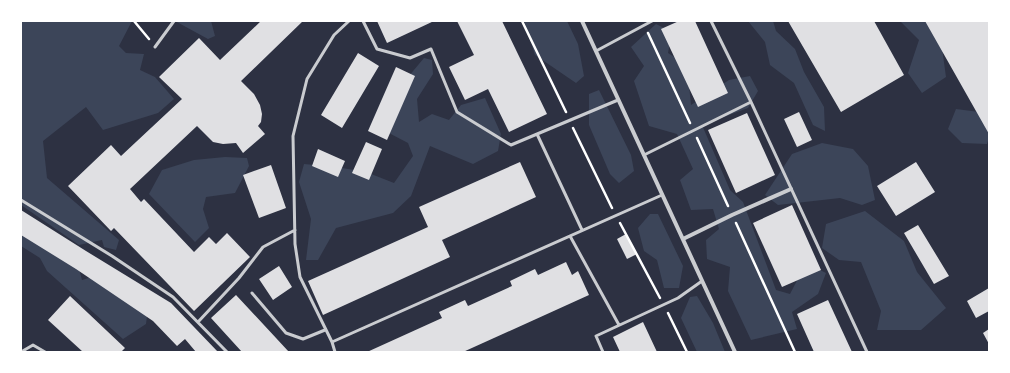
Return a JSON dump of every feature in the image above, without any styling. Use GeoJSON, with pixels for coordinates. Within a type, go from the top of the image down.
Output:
{"type":"FeatureCollection","features":[{"type":"Feature","properties":{"kind":"street"},"geometry":{"type":"LineString","coordinates":[[582,21],[734,352]]}},
{"type":"Feature","properties":{"kind":"street"},"geometry":{"type":"LineString","coordinates":[[683,239],[732,214],[791,189]]}},
{"type":"Feature","properties":{"kind":"lane"},"geometry":{"type":"LineString","coordinates":[[155,47],[174,21]]}},
{"type":"Feature","properties":{"kind":"lane"},"geometry":{"type":"LineString","coordinates":[[335,352],[332,342],[300,277],[295,244],[293,136],[307,79],[334,35],[349,21]]}},
{"type":"Feature","properties":{"kind":"lane"},"geometry":{"type":"LineString","coordinates":[[363,21],[377,48],[410,58],[431,49],[457,112],[511,145],[618,100]]}},
{"type":"Feature","properties":{"kind":"lane"},"geometry":{"type":"LineString","coordinates":[[596,51],[652,21]]}},
{"type":"Feature","properties":{"kind":"lane"},"geometry":{"type":"LineString","coordinates":[[711,21],[751,102],[866,352]]}},
{"type":"Feature","properties":{"kind":"lane"},"geometry":{"type":"LineString","coordinates":[[644,155],[751,102]]}},
{"type":"Feature","properties":{"kind":"lane"},"geometry":{"type":"LineString","coordinates":[[537,134],[582,230]]}},
{"type":"Feature","properties":{"kind":"lane"},"geometry":{"type":"LineString","coordinates":[[332,342],[662,195]]}},
{"type":"Feature","properties":{"kind":"lane"},"geometry":{"type":"LineString","coordinates":[[21,200],[112,256],[172,297],[227,352]]}},
{"type":"Feature","properties":{"kind":"lane"},"geometry":{"type":"LineString","coordinates":[[198,322],[239,278],[263,247],[295,230]]}},
{"type":"Feature","properties":{"kind":"lane"},"geometry":{"type":"LineString","coordinates":[[570,236],[619,325]]}},
{"type":"Feature","properties":{"kind":"lane"},"geometry":{"type":"LineString","coordinates":[[603,352],[596,336],[678,298],[702,282]]}},
{"type":"Feature","properties":{"kind":"lane"},"geometry":{"type":"LineString","coordinates":[[252,293],[286,332],[303,339],[326,330]]}},
{"type":"Feature","properties":{"kind":"lane"},"geometry":{"type":"LineString","coordinates":[[21,352],[33,345],[44,352]]}},
{"type":"Feature","properties":{"kind":"path"},"geometry":{"type":"LineString","coordinates":[[134,21],[155,47]]}},
{"type":"Feature","properties":{"kind":"path"},"geometry":{"type":"LineString","coordinates":[[522,21],[616,215],[664,305],[687,352]]}},
{"type":"Feature","properties":{"kind":"path"},"geometry":{"type":"LineString","coordinates":[[644,25],[795,352]]}},
{"type":"Feature","properties":{"kind":"shaded area"},"geometry":{"type":"Polygon","coordinates":[[[21,21],[132,21],[119,46],[126,53],[144,54],[140,70],[155,77],[174,99],[158,113],[103,130],[86,107],[43,141],[47,178],[119,240],[116,250],[104,247],[102,240],[79,245],[21,205],[21,21]]]}},
{"type":"Feature","properties":{"kind":"shaded area"},"geometry":{"type":"Polygon","coordinates":[[[175,21],[211,21],[215,36],[208,39],[175,21]]]}},
{"type":"Feature","properties":{"kind":"shaded area"},"geometry":{"type":"Polygon","coordinates":[[[524,21],[567,21],[578,44],[584,76],[576,83],[535,55],[524,21]]]}},
{"type":"Feature","properties":{"kind":"shaded area"},"geometry":{"type":"Polygon","coordinates":[[[748,21],[773,21],[776,31],[795,49],[804,72],[824,107],[825,131],[813,125],[794,83],[770,65],[765,42],[748,21]]]}},
{"type":"Feature","properties":{"kind":"shaded area"},"geometry":{"type":"Polygon","coordinates":[[[900,21],[933,21],[939,26],[946,77],[922,93],[908,73],[919,40],[900,21]]]}},
{"type":"Feature","properties":{"kind":"shaded area"},"geometry":{"type":"Polygon","coordinates":[[[656,24],[672,32],[668,53],[687,65],[691,105],[729,80],[750,76],[758,91],[748,108],[702,125],[730,190],[743,202],[776,290],[790,294],[806,263],[826,273],[818,294],[792,312],[797,329],[751,340],[728,291],[730,267],[707,259],[706,240],[719,229],[713,209],[691,210],[680,180],[693,169],[677,134],[649,126],[634,81],[644,66],[631,47],[656,24]]]}},
{"type":"Feature","properties":{"kind":"shaded area"},"geometry":{"type":"Polygon","coordinates":[[[424,58],[432,60],[433,74],[417,99],[419,122],[432,114],[449,120],[461,105],[485,98],[501,134],[498,151],[473,164],[430,146],[411,196],[393,213],[336,228],[318,260],[306,260],[311,219],[299,182],[304,164],[366,172],[394,183],[413,156],[408,143],[387,132],[398,89],[424,58]]]}},
{"type":"Feature","properties":{"kind":"shaded area"},"geometry":{"type":"Polygon","coordinates":[[[599,90],[631,155],[634,171],[619,183],[610,174],[589,125],[589,94],[599,90]]]}},
{"type":"Feature","properties":{"kind":"shaded area"},"geometry":{"type":"Polygon","coordinates":[[[956,109],[987,113],[989,120],[989,137],[987,144],[962,143],[948,129],[956,109]]]}},
{"type":"Feature","properties":{"kind":"shaded area"},"geometry":{"type":"Polygon","coordinates":[[[822,143],[853,149],[868,166],[875,200],[862,205],[840,198],[778,205],[765,195],[792,154],[822,143]]]}},
{"type":"Feature","properties":{"kind":"shaded area"},"geometry":{"type":"Polygon","coordinates":[[[225,157],[247,158],[249,166],[235,193],[206,197],[203,209],[209,228],[195,242],[149,194],[162,170],[194,160],[225,157]]]}},
{"type":"Feature","properties":{"kind":"shaded area"},"geometry":{"type":"Polygon","coordinates":[[[865,211],[904,241],[917,272],[946,308],[921,330],[877,330],[881,311],[861,262],[839,260],[822,248],[826,224],[865,211]]]}},
{"type":"Feature","properties":{"kind":"shaded area"},"geometry":{"type":"Polygon","coordinates":[[[650,214],[658,214],[683,266],[679,288],[664,288],[657,260],[644,251],[638,228],[650,214]]]}},
{"type":"Feature","properties":{"kind":"shaded area"},"geometry":{"type":"Polygon","coordinates":[[[21,222],[75,254],[82,280],[105,273],[149,300],[146,324],[123,339],[47,271],[40,258],[21,246],[21,222]]]}},
{"type":"Feature","properties":{"kind":"shaded area"},"geometry":{"type":"Polygon","coordinates":[[[697,296],[713,323],[725,352],[697,352],[681,318],[690,297],[697,296]]]}},
{"type":"Feature","properties":{"kind":"building"},"geometry":{"type":"Polygon","coordinates":[[[261,21],[303,21],[241,81],[254,94],[260,105],[262,114],[261,122],[258,126],[265,134],[243,153],[236,143],[223,144],[213,142],[197,126],[130,189],[141,202],[144,199],[194,252],[209,237],[216,244],[227,233],[250,257],[194,311],[114,228],[111,231],[68,186],[111,145],[121,156],[182,99],[159,77],[199,38],[220,60],[261,21]]]}},
{"type":"Feature","properties":{"kind":"building"},"geometry":{"type":"Polygon","coordinates":[[[377,21],[434,21],[387,43],[377,21]]]}},
{"type":"Feature","properties":{"kind":"building"},"geometry":{"type":"Polygon","coordinates":[[[457,21],[502,21],[547,114],[509,132],[488,89],[465,100],[449,67],[474,55],[457,21]]]}},
{"type":"Feature","properties":{"kind":"building"},"geometry":{"type":"Polygon","coordinates":[[[679,21],[695,21],[728,93],[698,107],[661,29],[679,21]]]}},
{"type":"Feature","properties":{"kind":"building"},"geometry":{"type":"Polygon","coordinates":[[[788,21],[874,21],[904,75],[841,112],[788,21]]]}},
{"type":"Feature","properties":{"kind":"building"},"geometry":{"type":"Polygon","coordinates":[[[925,21],[989,21],[989,134],[925,21]]]}},
{"type":"Feature","properties":{"kind":"building"},"geometry":{"type":"Polygon","coordinates":[[[358,53],[379,66],[342,128],[321,115],[358,53]]]}},
{"type":"Feature","properties":{"kind":"building"},"geometry":{"type":"Polygon","coordinates":[[[396,67],[415,76],[387,140],[368,131],[396,67]]]}},
{"type":"Feature","properties":{"kind":"building"},"geometry":{"type":"Polygon","coordinates":[[[799,112],[812,140],[797,147],[784,119],[799,112]]]}},
{"type":"Feature","properties":{"kind":"building"},"geometry":{"type":"Polygon","coordinates":[[[747,113],[775,175],[736,193],[708,130],[747,113]]]}},
{"type":"Feature","properties":{"kind":"building"},"geometry":{"type":"Polygon","coordinates":[[[366,142],[382,149],[369,180],[352,173],[366,142]]]}},
{"type":"Feature","properties":{"kind":"building"},"geometry":{"type":"Polygon","coordinates":[[[318,149],[345,161],[338,177],[312,166],[318,149]]]}},
{"type":"Feature","properties":{"kind":"building"},"geometry":{"type":"Polygon","coordinates":[[[520,162],[536,197],[442,240],[450,257],[323,315],[308,281],[428,227],[419,207],[520,162]]]}},
{"type":"Feature","properties":{"kind":"building"},"geometry":{"type":"Polygon","coordinates":[[[916,162],[935,192],[896,216],[877,186],[916,162]]]}},
{"type":"Feature","properties":{"kind":"building"},"geometry":{"type":"Polygon","coordinates":[[[271,165],[286,208],[259,218],[243,175],[271,165]]]}},
{"type":"Feature","properties":{"kind":"building"},"geometry":{"type":"Polygon","coordinates":[[[792,205],[821,270],[782,287],[753,223],[792,205]]]}},
{"type":"Feature","properties":{"kind":"building"},"geometry":{"type":"Polygon","coordinates":[[[21,210],[171,303],[218,352],[196,352],[185,339],[177,346],[153,321],[76,269],[21,235],[21,210]]]}},
{"type":"Feature","properties":{"kind":"building"},"geometry":{"type":"Polygon","coordinates":[[[918,225],[949,276],[934,284],[904,233],[918,225]]]}},
{"type":"Feature","properties":{"kind":"building"},"geometry":{"type":"Polygon","coordinates":[[[626,234],[637,254],[627,259],[617,239],[626,234]]]}},
{"type":"Feature","properties":{"kind":"building"},"geometry":{"type":"Polygon","coordinates":[[[566,262],[572,275],[578,271],[589,295],[463,352],[367,352],[442,318],[439,312],[465,300],[468,306],[512,286],[510,281],[535,269],[538,275],[566,262]]]}},
{"type":"Feature","properties":{"kind":"building"},"geometry":{"type":"Polygon","coordinates":[[[279,266],[292,287],[273,300],[259,279],[279,266]]]}},
{"type":"Feature","properties":{"kind":"building"},"geometry":{"type":"Polygon","coordinates":[[[989,288],[989,311],[976,318],[967,301],[989,288]]]}},
{"type":"Feature","properties":{"kind":"building"},"geometry":{"type":"Polygon","coordinates":[[[236,295],[289,352],[242,352],[211,318],[236,295]]]}},
{"type":"Feature","properties":{"kind":"building"},"geometry":{"type":"Polygon","coordinates":[[[70,296],[125,348],[121,352],[83,352],[48,320],[70,296]]]}},
{"type":"Feature","properties":{"kind":"building"},"geometry":{"type":"Polygon","coordinates":[[[828,300],[852,352],[814,352],[797,314],[828,300]]]}},
{"type":"Feature","properties":{"kind":"building"},"geometry":{"type":"Polygon","coordinates":[[[643,322],[657,352],[620,352],[613,337],[643,322]]]}},
{"type":"Feature","properties":{"kind":"building"},"geometry":{"type":"Polygon","coordinates":[[[989,329],[989,344],[983,333],[989,329]]]}}]}
